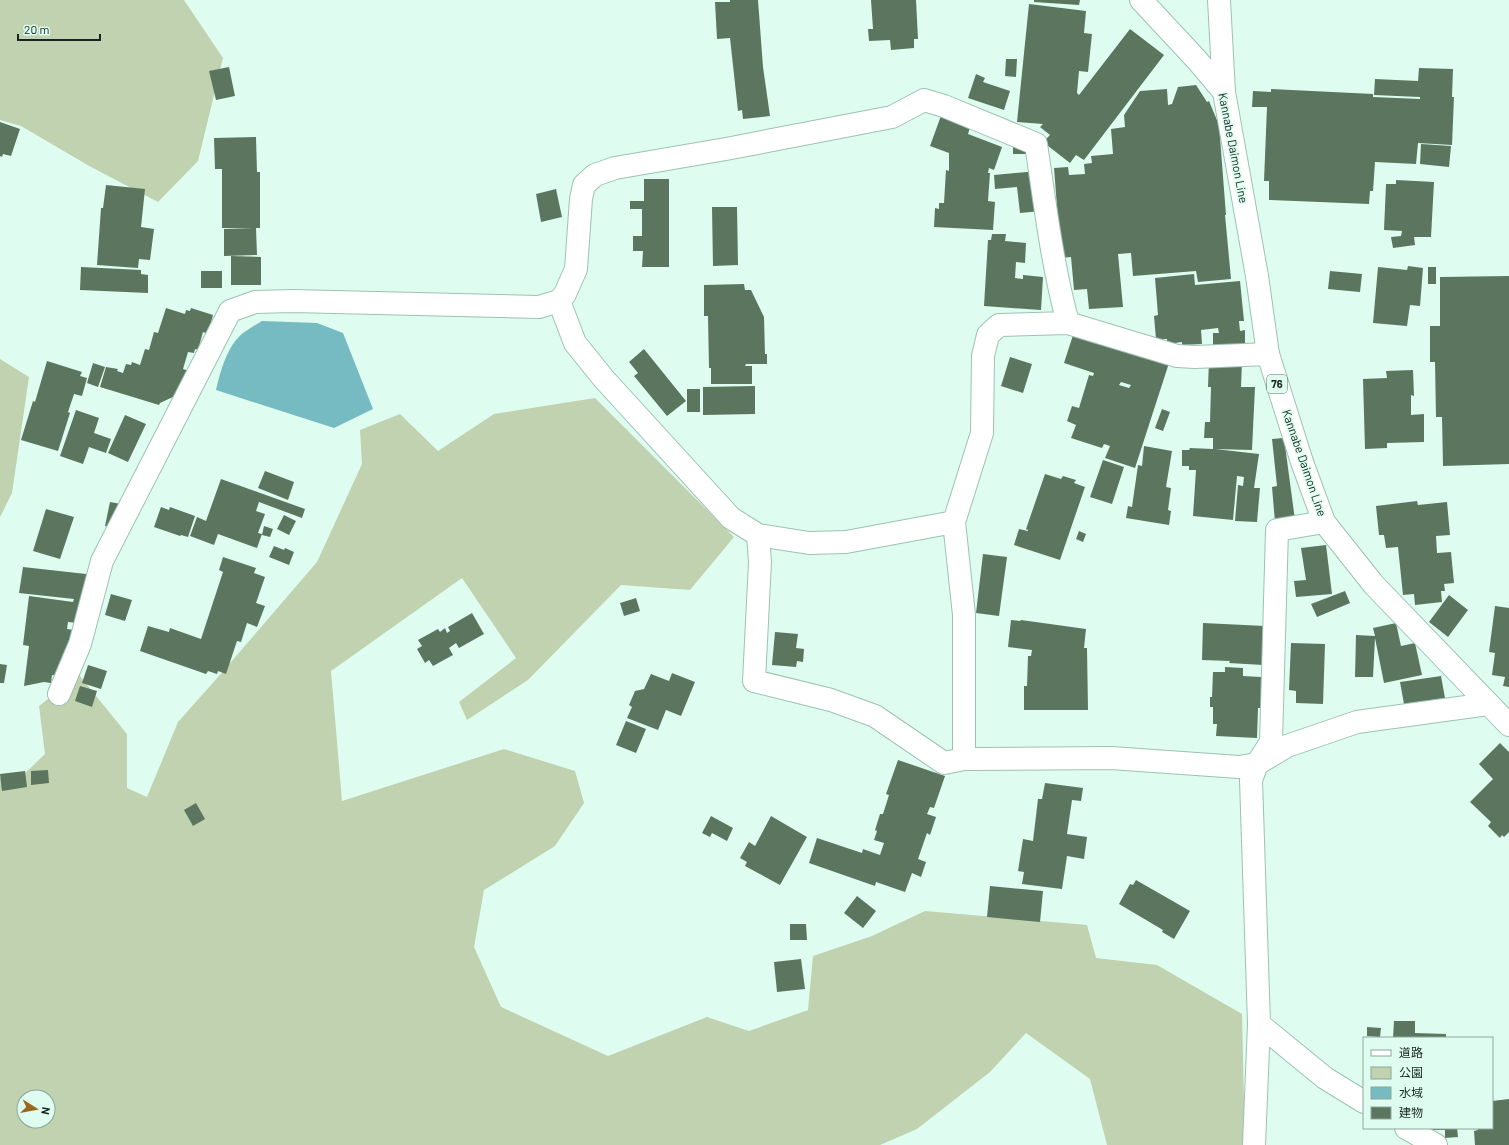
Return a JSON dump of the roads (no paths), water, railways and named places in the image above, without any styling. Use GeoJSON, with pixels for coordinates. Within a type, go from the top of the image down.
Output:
{"type":"FeatureCollection","features":[{"type":"Feature","properties":{"kind":"street","name":"Kannabe Daimon Line"},"geometry":{"type":"LineString","coordinates":[[1141,0],[1196,59],[1224,92],[1257,276],[1268,354],[1302,462],[1324,522],[1374,585],[1502,716]]}},
{"type":"Feature","properties":{"kind":"street"},"geometry":{"type":"LineString","coordinates":[[1219,0],[1224,92]]}},
{"type":"Feature","properties":{"kind":"street"},"geometry":{"type":"LineString","coordinates":[[59,694],[80,644],[102,561],[230,311],[255,302],[293,301],[539,307],[559,301],[565,294],[576,269],[581,199],[584,185],[595,175],[615,168],[726,149],[892,117],[924,100],[944,106],[1036,144],[1049,238],[1059,289],[1068,323]]}},
{"type":"Feature","properties":{"kind":"street"},"geometry":{"type":"LineString","coordinates":[[559,301],[575,344],[604,379],[732,518],[758,535],[809,543],[846,542],[954,522]]}},
{"type":"Feature","properties":{"kind":"street"},"geometry":{"type":"LineString","coordinates":[[964,759],[964,614],[954,522],[982,432],[983,356],[988,335],[999,325],[1068,323],[1177,356],[1195,357],[1268,354]]}},
{"type":"Feature","properties":{"kind":"street"},"geometry":{"type":"LineString","coordinates":[[1254,1145],[1259,1024],[1251,780],[1257,764],[1271,742],[1277,530],[1324,522]]}},
{"type":"Feature","properties":{"kind":"street"},"geometry":{"type":"LineString","coordinates":[[758,535],[760,562],[754,681],[831,700],[875,716],[944,763],[964,759],[1111,758],[1239,767],[1257,764],[1287,746],[1357,722],[1502,716]]}},
{"type":"Feature","properties":{"kind":"street"},"geometry":{"type":"LineString","coordinates":[[1259,1024],[1325,1078],[1363,1101]]}},
{"type":"Feature","properties":{"kind":"street"},"geometry":{"type":"LineString","coordinates":[[1408,1129],[1436,1145]]}},
{"type":"Feature","properties":{"kind":"water"},"geometry":{"type":"Polygon","coordinates":[[[262,321],[317,323],[343,333],[373,409],[334,428],[216,390],[222,367],[228,352],[237,338],[262,321]]]}}]}
